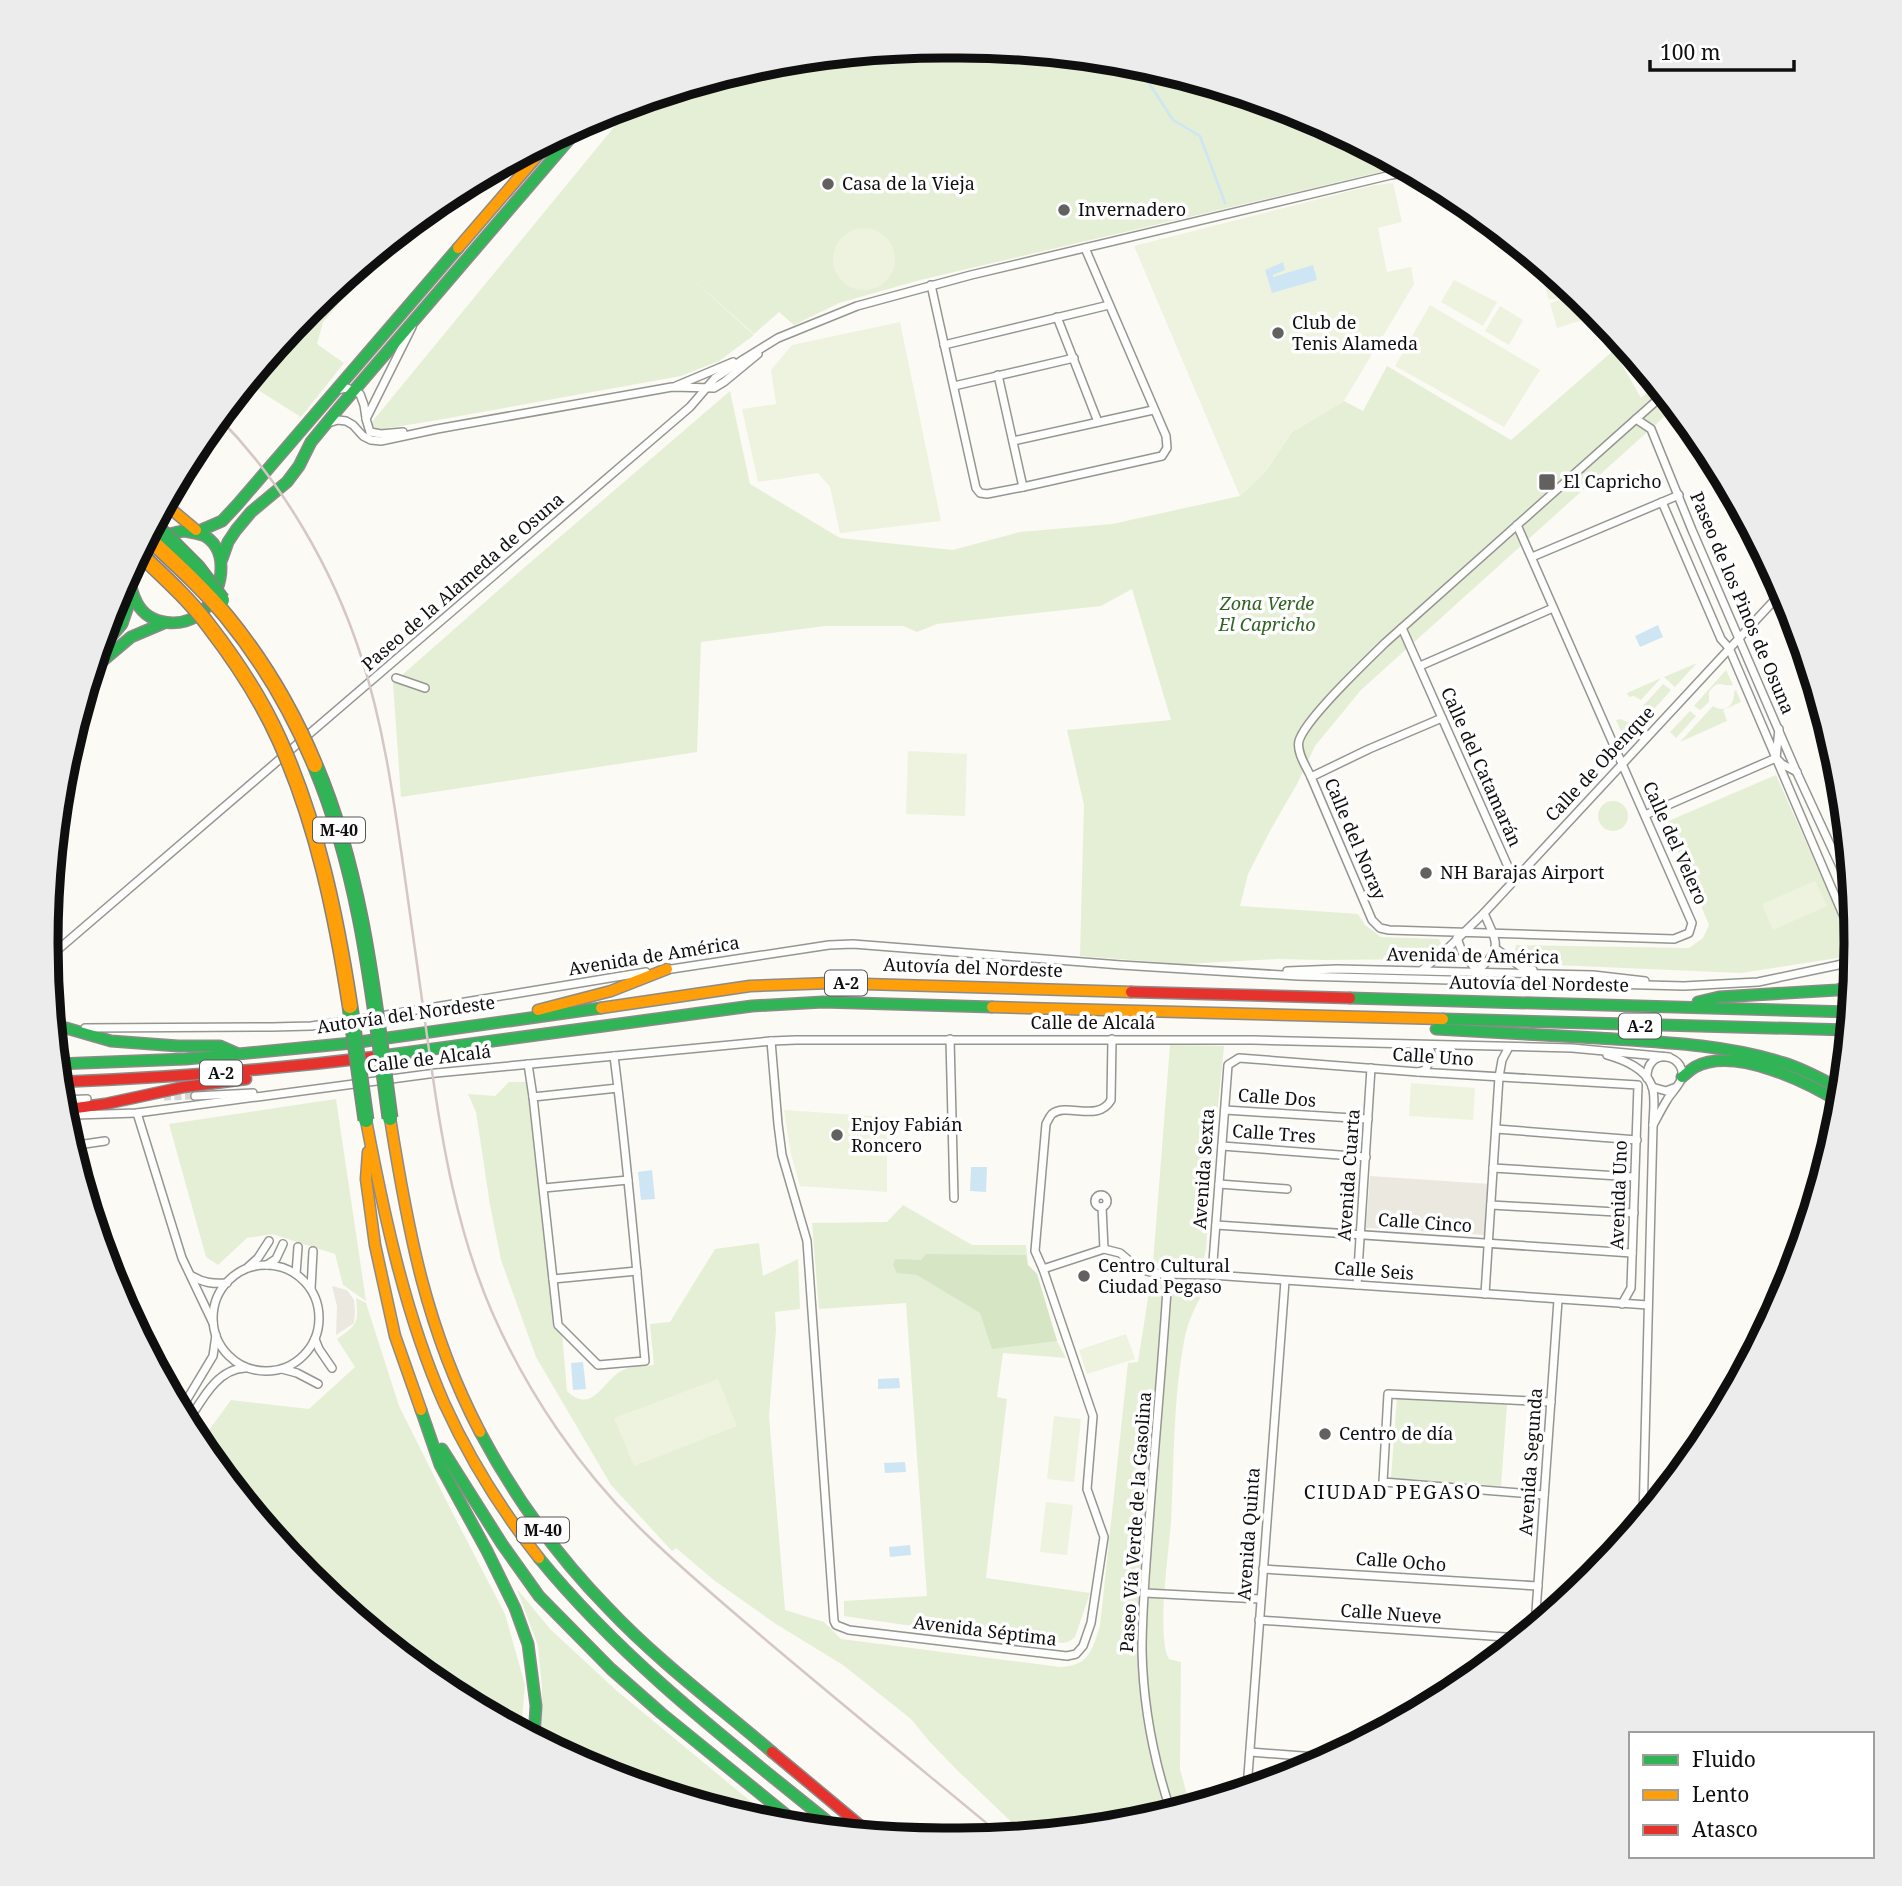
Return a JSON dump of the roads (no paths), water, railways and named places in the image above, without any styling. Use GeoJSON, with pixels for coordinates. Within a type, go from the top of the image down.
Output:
{"type":"FeatureCollection","features":[{"type":"Feature","properties":{"kind":"main road"},"geometry":{"type":"LineString","coordinates":[[105,659],[131,637],[164,623],[194,619],[206,610],[215,597],[222,573],[222,559],[236,530],[251,512],[287,482],[311,442],[567,142]]}},
{"type":"Feature","properties":{"kind":"main road"},"geometry":{"type":"LineString","coordinates":[[156,538],[172,532],[197,531],[222,521],[537,157]]}},
{"type":"Feature","properties":{"kind":"main road"},"geometry":{"type":"LineString","coordinates":[[171,509],[197,531],[213,540],[222,559]]}},
{"type":"Feature","properties":{"kind":"main road"},"geometry":{"type":"LineString","coordinates":[[160,530],[197,567],[229,609],[236,629]]}},
{"type":"Feature","properties":{"kind":"main road","name":"M-40"},"geometry":{"type":"LineString","coordinates":[[153,543],[189,575],[236,629],[302,735],[328,799],[342,840],[359,913],[411,1239],[432,1321],[456,1383],[503,1474],[536,1522],[575,1571],[640,1640],[858,1824]]}},
{"type":"Feature","properties":{"kind":"main road","name":"M-40"},"geometry":{"type":"LineString","coordinates":[[145,559],[176,587],[210,626],[239,667],[283,745],[306,803],[335,916],[366,1120],[402,1284],[425,1356],[456,1428],[487,1482],[540,1560],[592,1617],[674,1696],[827,1821]]}},
{"type":"Feature","properties":{"kind":"main road"},"geometry":{"type":"LineString","coordinates":[[141,568],[169,594],[210,641],[249,700],[306,803]]}},
{"type":"Feature","properties":{"kind":"main road"},"geometry":{"type":"LineString","coordinates":[[132,588],[143,612],[164,623]]}},
{"type":"Feature","properties":{"kind":"main road"},"geometry":{"type":"LineString","coordinates":[[114,635],[122,624],[127,600]]}},
{"type":"Feature","properties":{"kind":"main road"},"geometry":{"type":"LineString","coordinates":[[510,1020],[552,1004],[605,993],[667,969]]}},
{"type":"Feature","properties":{"kind":"main road","name":"Autovía del Nordeste"},"geometry":{"type":"LineString","coordinates":[[66,1064],[139,1062],[380,1040],[750,986],[831,983],[1841,1012]]}},
{"type":"Feature","properties":{"kind":"main road"},"geometry":{"type":"LineString","coordinates":[[1676,1007],[1719,997],[1842,988]]}},
{"type":"Feature","properties":{"kind":"main road","name":"Autovía del Nordeste"},"geometry":{"type":"LineString","coordinates":[[69,1082],[148,1079],[295,1067],[752,1006],[823,1002],[1840,1030]]}},
{"type":"Feature","properties":{"kind":"main road"},"geometry":{"type":"LineString","coordinates":[[1055,1008],[1078,1018],[1477,1031],[1680,1045],[1738,1052],[1768,1059],[1812,1074],[1832,1085]]}},
{"type":"Feature","properties":{"kind":"main road"},"geometry":{"type":"LineString","coordinates":[[62,1029],[135,1044],[220,1045],[237,1054]]}},
{"type":"Feature","properties":{"kind":"main road"},"geometry":{"type":"LineString","coordinates":[[1679,1082],[1698,1065],[1717,1061],[1750,1064],[1785,1074],[1830,1096]]}},
{"type":"Feature","properties":{"kind":"main road"},"geometry":{"type":"LineString","coordinates":[[74,1111],[178,1088],[225,1083],[295,1067]]}},
{"type":"Feature","properties":{"kind":"main road"},"geometry":{"type":"LineString","coordinates":[[369,1136],[366,1179],[375,1245],[395,1336],[440,1465],[487,1551],[515,1608],[528,1644],[536,1706],[535,1728]]}},
{"type":"Feature","properties":{"kind":"main road"},"geometry":{"type":"LineString","coordinates":[[428,1427],[502,1544],[539,1596],[611,1669],[785,1814]]}},
{"type":"Feature","properties":{"kind":"street","name":"Paseo de la Alameda de Osuna"},"geometry":{"type":"LineString","coordinates":[[58,949],[690,407],[715,378],[778,338],[857,306],[931,285],[1399,174]]}},
{"type":"Feature","properties":{"kind":"street"},"geometry":{"type":"LineString","coordinates":[[931,285],[979,493],[1023,487],[1162,456],[1167,448],[1166,436],[1085,248]]}},
{"type":"Feature","properties":{"kind":"street"},"geometry":{"type":"LineString","coordinates":[[944,345],[1109,304]]}},
{"type":"Feature","properties":{"kind":"street"},"geometry":{"type":"LineString","coordinates":[[1057,317],[1098,422]]}},
{"type":"Feature","properties":{"kind":"street"},"geometry":{"type":"LineString","coordinates":[[366,419],[414,321]]}},
{"type":"Feature","properties":{"kind":"street"},"geometry":{"type":"LineString","coordinates":[[672,387],[719,386],[764,347]]}},
{"type":"Feature","properties":{"kind":"street"},"geometry":{"type":"LineString","coordinates":[[954,386],[1074,358]]}},
{"type":"Feature","properties":{"kind":"street"},"geometry":{"type":"LineString","coordinates":[[327,423],[346,421],[363,436],[381,441],[428,430],[672,387],[744,359]]}},
{"type":"Feature","properties":{"kind":"street"},"geometry":{"type":"LineString","coordinates":[[998,375],[1023,487]]}},
{"type":"Feature","properties":{"kind":"street"},"geometry":{"type":"LineString","coordinates":[[336,390],[347,388],[360,394],[370,432],[428,430]]}},
{"type":"Feature","properties":{"kind":"street"},"geometry":{"type":"LineString","coordinates":[[1311,777],[1298,744],[1300,738],[1315,716],[1344,684],[1402,628],[1658,400]]}},
{"type":"Feature","properties":{"kind":"street"},"geometry":{"type":"LineString","coordinates":[[1013,441],[1153,410]]}},
{"type":"Feature","properties":{"kind":"street","name":"Paseo de los Pinos de Osuna"},"geometry":{"type":"LineString","coordinates":[[1636,419],[1651,429],[1797,773],[1840,867]]}},
{"type":"Feature","properties":{"kind":"street"},"geometry":{"type":"LineString","coordinates":[[1532,557],[1679,495]]}},
{"type":"Feature","properties":{"kind":"street","name":"Paseo de los Pinos de Osuna"},"geometry":{"type":"LineString","coordinates":[[1662,502],[1721,639],[1729,648],[1843,914]]}},
{"type":"Feature","properties":{"kind":"street","name":"Calle del Velero"},"geometry":{"type":"LineString","coordinates":[[1460,935],[1494,933],[1674,939],[1689,933],[1692,923],[1517,524]]}},
{"type":"Feature","properties":{"kind":"street","name":"Calle de Obenque"},"geometry":{"type":"LineString","coordinates":[[1422,970],[1484,913],[1775,600]]}},
{"type":"Feature","properties":{"kind":"street"},"geometry":{"type":"LineString","coordinates":[[1420,666],[1553,608]]}},
{"type":"Feature","properties":{"kind":"street","name":"Calle del Catamarán"},"geometry":{"type":"LineString","coordinates":[[1402,628],[1514,880]]}},
{"type":"Feature","properties":{"kind":"street"},"geometry":{"type":"LineString","coordinates":[[396,678],[425,688]]}},
{"type":"Feature","properties":{"kind":"street","name":"Calle del Noray"},"geometry":{"type":"LineString","coordinates":[[1442,719],[1369,749],[1311,777],[1372,920],[1377,926],[1389,930],[1460,935]]}},
{"type":"Feature","properties":{"kind":"street","name":"Paseo de los Pinos de Osuna"},"geometry":{"type":"LineString","coordinates":[[1776,758],[1779,729]]}},
{"type":"Feature","properties":{"kind":"street"},"geometry":{"type":"LineString","coordinates":[[1645,816],[1776,758]]}},
{"type":"Feature","properties":{"kind":"street","name":"Paseo de los Pinos de Osuna"},"geometry":{"type":"LineString","coordinates":[[1776,758],[1797,773]]}},
{"type":"Feature","properties":{"kind":"street"},"geometry":{"type":"LineString","coordinates":[[1457,980],[1478,972],[1495,948],[1494,933],[1484,913]]}},
{"type":"Feature","properties":{"kind":"street"},"geometry":{"type":"LineString","coordinates":[[1460,935],[1462,952],[1478,972],[1514,982]]}},
{"type":"Feature","properties":{"kind":"street","name":"Avenida de América"},"geometry":{"type":"LineString","coordinates":[[62,1028],[311,1026],[667,969],[829,945],[853,944],[1298,976],[1684,986],[1758,982],[1843,963]]}},
{"type":"Feature","properties":{"kind":"street"},"geometry":{"type":"LineString","coordinates":[[1495,948],[1521,967],[1547,974]]}},
{"type":"Feature","properties":{"kind":"street","name":"Avenida de América"},"geometry":{"type":"LineString","coordinates":[[1261,972],[1337,969],[1593,975],[1684,986]]}},
{"type":"Feature","properties":{"kind":"street","name":"Avenida Séptima"},"geometry":{"type":"LineString","coordinates":[[771,1041],[782,1155],[807,1241],[834,1621],[836,1625],[849,1630],[1058,1656],[1076,1654],[1083,1646],[1091,1623],[1104,1537],[1087,1489],[1094,1422],[1035,1251],[1046,1124],[1051,1115],[1058,1111],[1100,1110],[1107,1107],[1111,1100],[1112,1039]]}},
{"type":"Feature","properties":{"kind":"street"},"geometry":{"type":"LineString","coordinates":[[950,1040],[954,1198]]}},
{"type":"Feature","properties":{"kind":"street","name":"Calle de Alcalá"},"geometry":{"type":"LineString","coordinates":[[74,1113],[137,1113],[334,1086],[771,1041],[1253,1040],[1572,1048],[1669,1057]]}},
{"type":"Feature","properties":{"kind":"street"},"geometry":{"type":"LineString","coordinates":[[1418,1072],[1425,1069],[1432,1057],[1430,1050],[1419,1044]]}},
{"type":"Feature","properties":{"kind":"street"},"geometry":{"type":"LineString","coordinates":[[1485,1294],[1499,1077],[1502,1060],[1509,1047]]}},
{"type":"Feature","properties":{"kind":"street","name":"Calle de Alcalá"},"geometry":{"type":"LineString","coordinates":[[1572,1048],[1611,1056],[1632,1064],[1647,1079]]}},
{"type":"Feature","properties":{"kind":"street"},"geometry":{"type":"LineString","coordinates":[[528,1064],[558,1325],[598,1365],[645,1361],[614,1056]]}},
{"type":"Feature","properties":{"kind":"street"},"geometry":{"type":"LineString","coordinates":[[1648,1498],[1648,1306],[1653,1126],[1652,1087],[1647,1079],[1650,1063],[1657,1058],[1669,1057],[1679,1066],[1679,1082],[1664,1103],[1653,1126]]}},
{"type":"Feature","properties":{"kind":"street","name":"Calle Uno"},"geometry":{"type":"LineString","coordinates":[[1228,1065],[1239,1058],[1638,1085]]}},
{"type":"Feature","properties":{"kind":"street","name":"Avenida Sexta"},"geometry":{"type":"LineString","coordinates":[[1212,1275],[1228,1065]]}},
{"type":"Feature","properties":{"kind":"street","name":"Avenida Cuarta"},"geometry":{"type":"LineString","coordinates":[[1357,1285],[1371,1068]]}},
{"type":"Feature","properties":{"kind":"street"},"geometry":{"type":"LineString","coordinates":[[1652,1087],[1666,1091],[1679,1082]]}},
{"type":"Feature","properties":{"kind":"street","name":"Avenida Uno"},"geometry":{"type":"LineString","coordinates":[[1622,1304],[1631,1288],[1638,1085]]}},
{"type":"Feature","properties":{"kind":"street","name":"Calle de Alcalá"},"geometry":{"type":"LineString","coordinates":[[195,1096],[334,1086]]}},
{"type":"Feature","properties":{"kind":"street"},"geometry":{"type":"LineString","coordinates":[[533,1097],[618,1088]]}},
{"type":"Feature","properties":{"kind":"street"},"geometry":{"type":"LineString","coordinates":[[72,1100],[87,1099]]}},
{"type":"Feature","properties":{"kind":"street","name":"Calle Dos"},"geometry":{"type":"LineString","coordinates":[[1225,1110],[1368,1119]]}},
{"type":"Feature","properties":{"kind":"street"},"geometry":{"type":"LineString","coordinates":[[137,1113],[183,1258],[229,1355],[250,1368],[266,1371],[282,1369],[302,1357],[315,1339],[319,1326],[317,1301],[296,1274],[277,1266],[266,1265],[244,1270]]}},
{"type":"Feature","properties":{"kind":"street"},"geometry":{"type":"LineString","coordinates":[[1496,1129],[1637,1140]]}},
{"type":"Feature","properties":{"kind":"street"},"geometry":{"type":"LineString","coordinates":[[82,1144],[105,1141]]}},
{"type":"Feature","properties":{"kind":"street","name":"Calle Tres"},"geometry":{"type":"LineString","coordinates":[[1222,1146],[1366,1157]]}},
{"type":"Feature","properties":{"kind":"street"},"geometry":{"type":"LineString","coordinates":[[1493,1168],[1634,1177]]}},
{"type":"Feature","properties":{"kind":"street"},"geometry":{"type":"LineString","coordinates":[[544,1188],[628,1180]]}},
{"type":"Feature","properties":{"kind":"street"},"geometry":{"type":"LineString","coordinates":[[1219,1184],[1287,1189]]}},
{"type":"Feature","properties":{"kind":"street"},"geometry":{"type":"LineString","coordinates":[[1491,1205],[1634,1213]]}},
{"type":"Feature","properties":{"kind":"street"},"geometry":{"type":"LineString","coordinates":[[1043,1269],[1104,1249],[1102,1207]]}},
{"type":"Feature","properties":{"kind":"street","name":"Calle Cinco"},"geometry":{"type":"LineString","coordinates":[[1216,1225],[1632,1253]]}},
{"type":"Feature","properties":{"kind":"street"},"geometry":{"type":"LineString","coordinates":[[186,1401],[213,1356],[216,1303],[227,1283],[258,1258],[269,1241]]}},
{"type":"Feature","properties":{"kind":"street"},"geometry":{"type":"LineString","coordinates":[[266,1265],[275,1259],[283,1244]]}},
{"type":"Feature","properties":{"kind":"street"},"geometry":{"type":"LineString","coordinates":[[296,1274],[298,1247]]}},
{"type":"Feature","properties":{"kind":"street","name":"Calle Seis"},"geometry":{"type":"LineString","coordinates":[[1104,1249],[1120,1253],[1138,1268],[1157,1273],[1648,1306]]}},
{"type":"Feature","properties":{"kind":"street"},"geometry":{"type":"LineString","coordinates":[[311,1290],[313,1251]]}},
{"type":"Feature","properties":{"kind":"street"},"geometry":{"type":"LineString","coordinates":[[553,1279],[637,1271]]}},
{"type":"Feature","properties":{"kind":"street","name":"Paseo Vía Verde de la Gasolina"},"geometry":{"type":"LineString","coordinates":[[1168,1274],[1144,1592],[1142,1652],[1144,1687],[1155,1755],[1168,1803]]}},
{"type":"Feature","properties":{"kind":"street"},"geometry":{"type":"LineString","coordinates":[[191,1275],[212,1284],[227,1283]]}},
{"type":"Feature","properties":{"kind":"street","name":"Avenida Quinta"},"geometry":{"type":"LineString","coordinates":[[1248,1780],[1285,1281]]}},
{"type":"Feature","properties":{"kind":"street","name":"Avenida Segunda"},"geometry":{"type":"LineString","coordinates":[[1537,1614],[1558,1300]]}},
{"type":"Feature","properties":{"kind":"street"},"geometry":{"type":"LineString","coordinates":[[315,1339],[332,1368]]}},
{"type":"Feature","properties":{"kind":"street"},"geometry":{"type":"LineString","coordinates":[[193,1413],[222,1376],[236,1368],[250,1368]]}},
{"type":"Feature","properties":{"kind":"street"},"geometry":{"type":"LineString","coordinates":[[282,1369],[318,1384]]}},
{"type":"Feature","properties":{"kind":"street"},"geometry":{"type":"LineString","coordinates":[[1544,1495],[1383,1482],[1388,1394],[1551,1402]]}},
{"type":"Feature","properties":{"kind":"street","name":"Calle Ocho"},"geometry":{"type":"LineString","coordinates":[[1263,1569],[1538,1586]]}},
{"type":"Feature","properties":{"kind":"street"},"geometry":{"type":"LineString","coordinates":[[1144,1592],[1260,1599]]}},
{"type":"Feature","properties":{"kind":"street","name":"Calle Nueve"},"geometry":{"type":"LineString","coordinates":[[1259,1620],[1508,1637]]}},
{"type":"Feature","properties":{"kind":"street"},"geometry":{"type":"LineString","coordinates":[[1250,1752],[1308,1756]]}},
{"type":"Feature","properties":{"kind":"water"},"geometry":{"type":"Polygon","coordinates":[[[1283,262],[1285,270],[1273,277],[1313,265],[1317,280],[1272,293],[1265,270],[1283,262]]]}},
{"type":"Feature","properties":{"kind":"water"},"geometry":{"type":"Polygon","coordinates":[[[1658,625],[1663,637],[1640,647],[1635,636],[1658,625]]]}},
{"type":"Feature","properties":{"kind":"water"},"geometry":{"type":"Polygon","coordinates":[[[971,1167],[987,1167],[986,1192],[970,1191],[971,1167]]]}},
{"type":"Feature","properties":{"kind":"water"},"geometry":{"type":"Polygon","coordinates":[[[652,1170],[655,1199],[641,1200],[638,1172],[652,1170]]]}},
{"type":"Feature","properties":{"kind":"water"},"geometry":{"type":"Polygon","coordinates":[[[583,1362],[586,1389],[573,1390],[571,1363],[583,1362]]]}},
{"type":"Feature","properties":{"kind":"water"},"geometry":{"type":"Polygon","coordinates":[[[899,1378],[900,1388],[878,1389],[878,1379],[899,1378]]]}},
{"type":"Feature","properties":{"kind":"water"},"geometry":{"type":"Polygon","coordinates":[[[905,1462],[906,1472],[885,1473],[884,1463],[905,1462]]]}},
{"type":"Feature","properties":{"kind":"water"},"geometry":{"type":"Polygon","coordinates":[[[910,1545],[911,1555],[890,1557],[889,1547],[910,1545]]]}},
{"type":"Feature","properties":{"kind":"waterway"},"geometry":{"type":"LineString","coordinates":[[1146,78],[1173,120],[1200,136],[1225,203]]}},
{"type":"Feature","properties":{"kind":"tunnel"},"geometry":{"type":"LineString","coordinates":[[164,1097],[195,1096]]}},
{"type":"Feature","properties":{"kind":"railway"},"geometry":{"type":"LineString","coordinates":[[226,425],[264,470],[304,529],[336,591],[361,656],[391,785],[435,1090],[452,1187],[480,1281],[522,1373],[578,1458],[646,1534],[773,1646],[991,1827]]}},
{"type":"Feature","properties":{"kind":"place","name":"Casa de la Vieja"},"geometry":{"type":"Point","coordinates":[828,184]}},
{"type":"Feature","properties":{"kind":"place","name":"Invernadero"},"geometry":{"type":"Point","coordinates":[1064,210]}},
{"type":"Feature","properties":{"kind":"place","name":"Club de Tenis Alameda"},"geometry":{"type":"Point","coordinates":[1278,333]}},
{"type":"Feature","properties":{"kind":"place","name":"El Capricho"},"geometry":{"type":"Point","coordinates":[1547,482]}},
{"type":"Feature","properties":{"kind":"place","name":"NH Barajas Airport"},"geometry":{"type":"Point","coordinates":[1426,873]}},
{"type":"Feature","properties":{"kind":"place","name":"Enjoy Fabián Roncero"},"geometry":{"type":"Point","coordinates":[837,1135]}},
{"type":"Feature","properties":{"kind":"place","name":"Centro Cultural Ciudad Pegaso"},"geometry":{"type":"Point","coordinates":[1084,1276]}},
{"type":"Feature","properties":{"kind":"place","name":"Centro de día"},"geometry":{"type":"Point","coordinates":[1325,1434]}},
{"type":"Feature","properties":{"kind":"district","name":"CIUDAD PEGASO"},"geometry":{"type":"Point","coordinates":[1393,1492]}},
{"type":"Feature","properties":{"kind":"park label","name":"Zona Verde El Capricho"},"geometry":{"type":"Point","coordinates":[1267,614]}}]}
